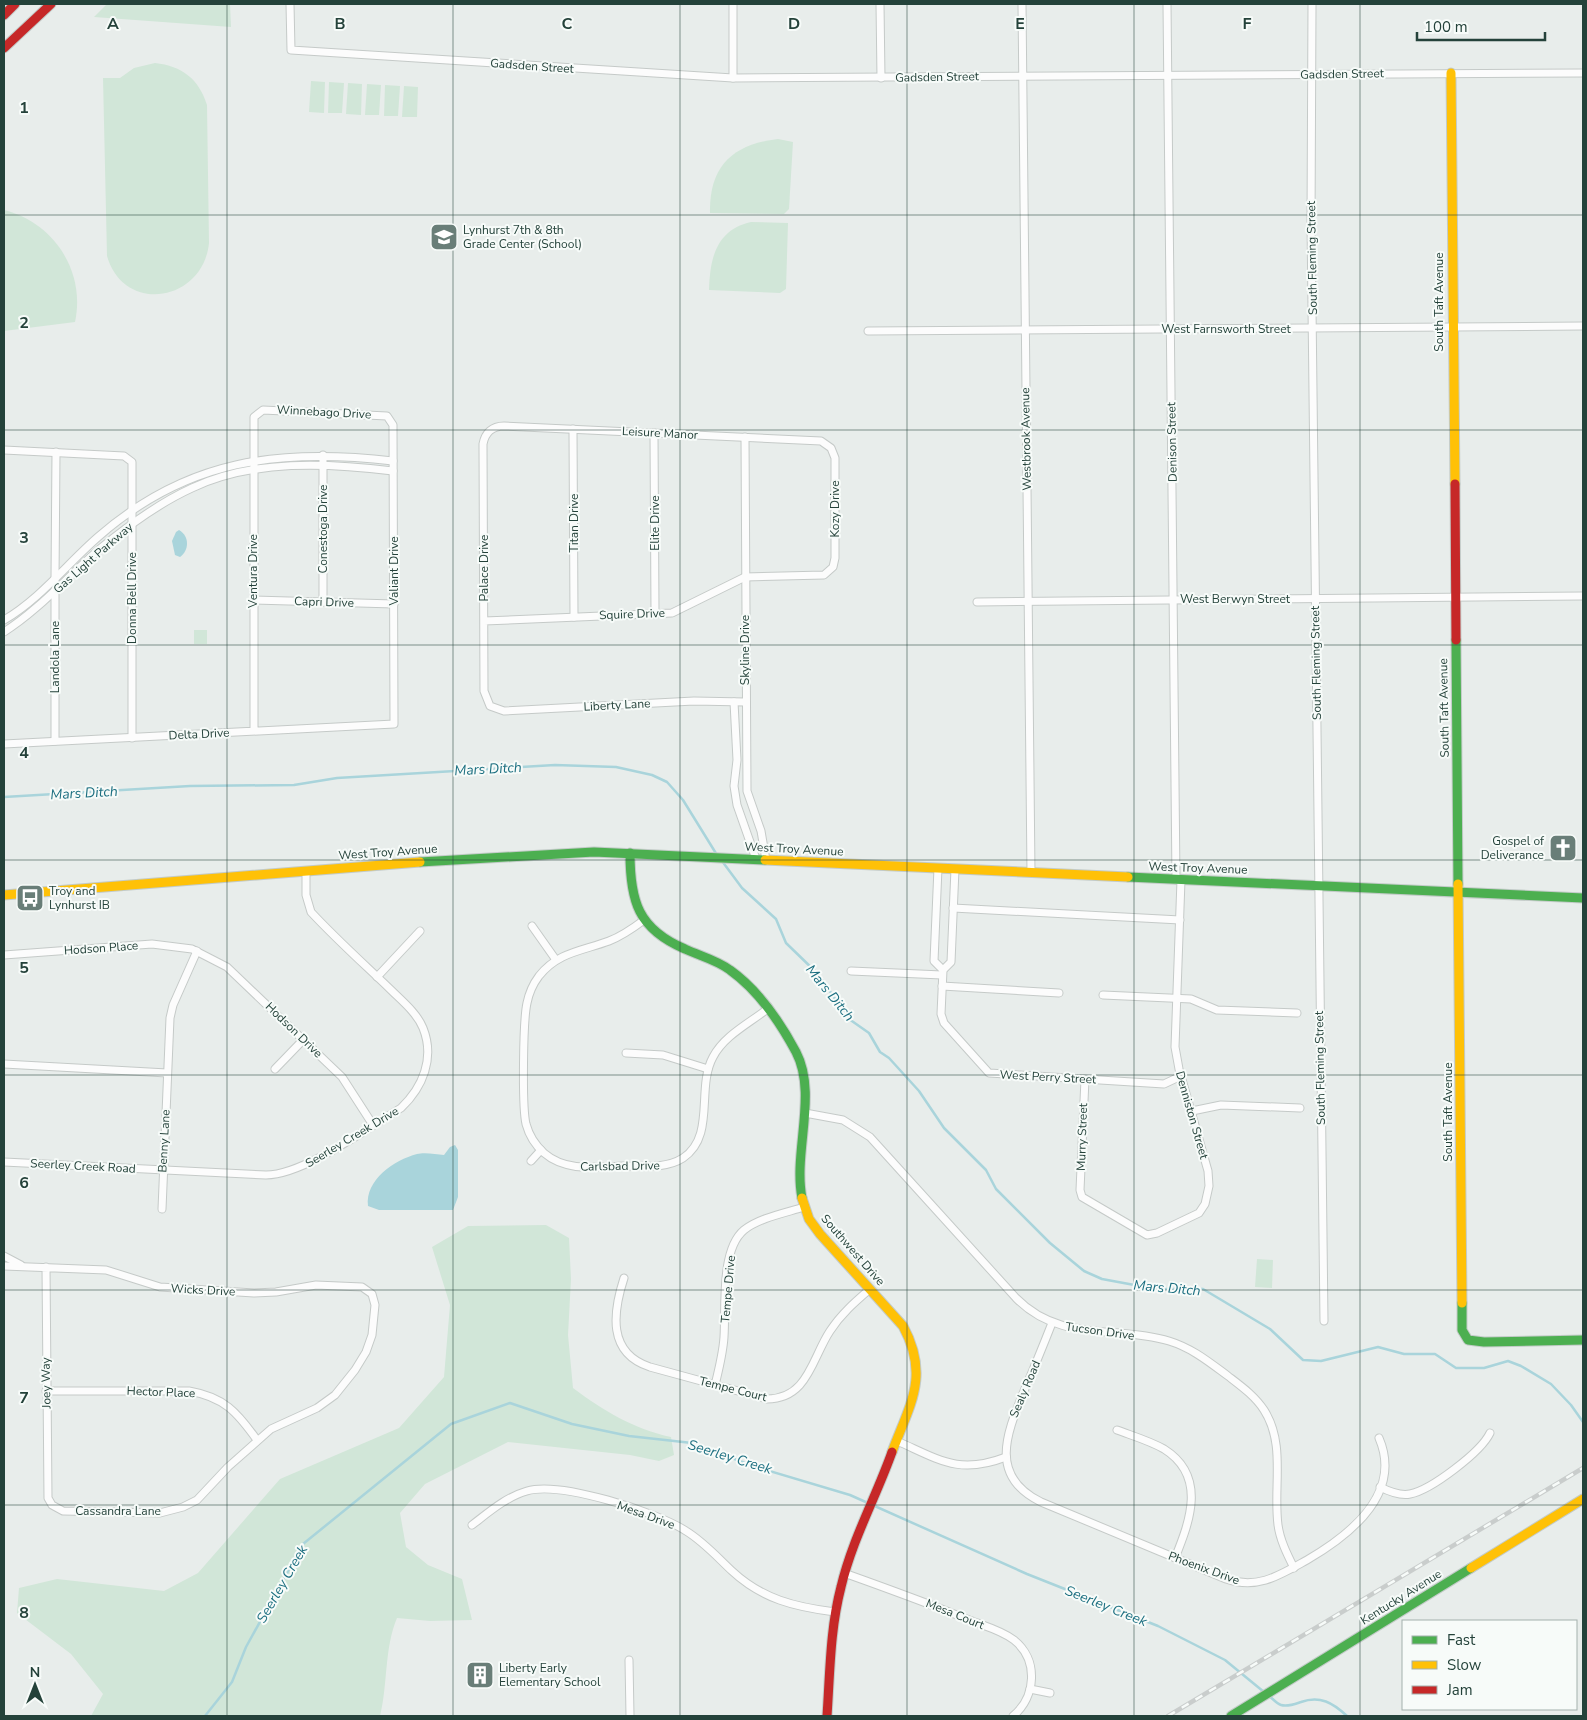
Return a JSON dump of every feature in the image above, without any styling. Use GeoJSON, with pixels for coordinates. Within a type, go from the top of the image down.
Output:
{"type":"FeatureCollection","features":[{"type":"Feature","properties":{"kind":"main road"},"geometry":{"type":"LineString","coordinates":[[4,15],[15,4]]}},
{"type":"Feature","properties":{"kind":"main road"},"geometry":{"type":"LineString","coordinates":[[4,48],[51,4]]}},
{"type":"Feature","properties":{"kind":"main road","name":"South Taft Avenue"},"geometry":{"type":"LineString","coordinates":[[1450,73],[1462,1330],[1468,1340],[1484,1342],[1583,1340]]}},
{"type":"Feature","properties":{"kind":"main road","name":"West Troy Avenue"},"geometry":{"type":"LineString","coordinates":[[4,895],[561,852],[703,856],[1031,874],[1319,885],[1583,898]]}},
{"type":"Feature","properties":{"kind":"main road","name":"Southwest Drive"},"geometry":{"type":"LineString","coordinates":[[630,853],[631,890],[644,920],[667,941],[731,970],[743,981],[791,1042],[800,1061],[805,1084],[806,1113],[799,1180],[804,1207],[815,1228],[907,1333],[918,1363],[916,1391],[844,1573],[835,1612],[827,1716]]}},
{"type":"Feature","properties":{"kind":"main road","name":"Kentucky Avenue"},"geometry":{"type":"LineString","coordinates":[[1231,1716],[1583,1499]]}},
{"type":"Feature","properties":{"kind":"street","name":"Gadsden Street"},"geometry":{"type":"LineString","coordinates":[[290,4],[291,50],[734,78],[1583,72]]}},
{"type":"Feature","properties":{"kind":"street"},"geometry":{"type":"LineString","coordinates":[[733,4],[734,78]]}},
{"type":"Feature","properties":{"kind":"street"},"geometry":{"type":"LineString","coordinates":[[880,4],[881,78]]}},
{"type":"Feature","properties":{"kind":"street","name":"Westbrook Avenue"},"geometry":{"type":"LineString","coordinates":[[1022,4],[1031,874]]}},
{"type":"Feature","properties":{"kind":"street","name":"Denison Street"},"geometry":{"type":"LineString","coordinates":[[1167,4],[1170,75],[1171,329],[1178,880]]}},
{"type":"Feature","properties":{"kind":"street","name":"South Fleming Street"},"geometry":{"type":"LineString","coordinates":[[1312,4],[1315,598],[1324,1321]]}},
{"type":"Feature","properties":{"kind":"street","name":"West Farnsworth Street"},"geometry":{"type":"LineString","coordinates":[[868,331],[1583,326]]}},
{"type":"Feature","properties":{"kind":"street","name":"Winnebago Drive"},"geometry":{"type":"LineString","coordinates":[[258,412],[263,410],[364,414],[384,415],[390,418]]}},
{"type":"Feature","properties":{"kind":"street","name":"Ventura Drive"},"geometry":{"type":"LineString","coordinates":[[254,731],[253,420],[258,412]]}},
{"type":"Feature","properties":{"kind":"street","name":"Valiant Drive"},"geometry":{"type":"LineString","coordinates":[[390,418],[393,425],[394,724]]}},
{"type":"Feature","properties":{"kind":"street","name":"Leisure Manor"},"geometry":{"type":"LineString","coordinates":[[489,431],[499,426],[573,429],[818,440],[829,446]]}},
{"type":"Feature","properties":{"kind":"street","name":"Titan Drive"},"geometry":{"type":"LineString","coordinates":[[573,429],[574,617]]}},
{"type":"Feature","properties":{"kind":"street","name":"Palace Drive"},"geometry":{"type":"LineString","coordinates":[[489,431],[483,444],[484,693],[490,706]]}},
{"type":"Feature","properties":{"kind":"street","name":"Elite Drive"},"geometry":{"type":"LineString","coordinates":[[654,433],[655,613]]}},
{"type":"Feature","properties":{"kind":"street","name":"Skyline Drive"},"geometry":{"type":"LineString","coordinates":[[745,437],[747,791],[761,831],[766,860]]}},
{"type":"Feature","properties":{"kind":"street","name":"Kozy Drive"},"geometry":{"type":"LineString","coordinates":[[829,446],[835,458],[835,558],[830,571]]}},
{"type":"Feature","properties":{"kind":"street"},"geometry":{"type":"LineString","coordinates":[[4,450],[56,452]]}},
{"type":"Feature","properties":{"kind":"street","name":"Donna Bell Drive"},"geometry":{"type":"LineString","coordinates":[[56,452],[124,456],[130,460],[134,467],[132,523],[132,738]]}},
{"type":"Feature","properties":{"kind":"street","name":"Landola Lane"},"geometry":{"type":"LineString","coordinates":[[55,741],[56,452]]}},
{"type":"Feature","properties":{"kind":"street","name":"Gas Light Parkway"},"geometry":{"type":"LineString","coordinates":[[4,620],[55,579],[99,536],[133,510],[160,492],[201,474],[253,461],[287,456],[323,455],[393,461]]}},
{"type":"Feature","properties":{"kind":"street","name":"Conestoga Drive"},"geometry":{"type":"LineString","coordinates":[[323,455],[323,602]]}},
{"type":"Feature","properties":{"kind":"street","name":"Gas Light Parkway"},"geometry":{"type":"LineString","coordinates":[[4,632],[22,621],[99,550],[132,523],[193,487],[253,470],[323,465],[393,471]]}},
{"type":"Feature","properties":{"kind":"street","name":"Squire Drive"},"geometry":{"type":"LineString","coordinates":[[484,621],[678,611],[745,577],[817,577],[830,571]]}},
{"type":"Feature","properties":{"kind":"street","name":"West Berwyn Street"},"geometry":{"type":"LineString","coordinates":[[977,602],[1583,596]]}},
{"type":"Feature","properties":{"kind":"street","name":"Capri Drive"},"geometry":{"type":"LineString","coordinates":[[254,600],[394,604]]}},
{"type":"Feature","properties":{"kind":"street","name":"Liberty Lane"},"geometry":{"type":"LineString","coordinates":[[490,706],[504,711],[694,701],[745,702]]}},
{"type":"Feature","properties":{"kind":"street","name":"Skyline Drive"},"geometry":{"type":"LineString","coordinates":[[734,702],[736,760],[734,786],[737,804],[756,859]]}},
{"type":"Feature","properties":{"kind":"street","name":"Delta Drive"},"geometry":{"type":"LineString","coordinates":[[4,744],[394,724]]}},
{"type":"Feature","properties":{"kind":"street","name":"West Perry Street"},"geometry":{"type":"LineString","coordinates":[[938,868],[934,961],[943,973]]}},
{"type":"Feature","properties":{"kind":"street","name":"West Perry Street"},"geometry":{"type":"LineString","coordinates":[[955,869],[951,962],[943,973],[941,1014],[943,1021],[989,1073],[1164,1084],[1181,1076]]}},
{"type":"Feature","properties":{"kind":"street","name":"Seerley Creek Drive"},"geometry":{"type":"LineString","coordinates":[[163,1170],[266,1175],[284,1173],[303,1166],[401,1108],[410,1100],[422,1083],[428,1058],[426,1040],[419,1020],[378,976],[311,912],[306,895],[306,871]]}},
{"type":"Feature","properties":{"kind":"street","name":"Denniston Street"},"geometry":{"type":"LineString","coordinates":[[1080,1194],[1085,1200],[1147,1235],[1157,1233],[1199,1213],[1205,1204],[1209,1176],[1181,1076],[1175,1038],[1180,920],[1178,880]]}},
{"type":"Feature","properties":{"kind":"street"},"geometry":{"type":"LineString","coordinates":[[953,908],[1180,920]]}},
{"type":"Feature","properties":{"kind":"street","name":"Carlsbad Drive"},"geometry":{"type":"LineString","coordinates":[[644,920],[618,938],[577,949],[556,960],[538,977],[527,1002],[526,1124],[532,1138],[542,1150],[556,1161],[578,1167],[661,1166],[676,1162],[689,1153],[700,1136],[708,1069],[722,1044],[766,1010]]}},
{"type":"Feature","properties":{"kind":"street"},"geometry":{"type":"LineString","coordinates":[[532,926],[556,960]]}},
{"type":"Feature","properties":{"kind":"street"},"geometry":{"type":"LineString","coordinates":[[378,976],[420,931]]}},
{"type":"Feature","properties":{"kind":"street","name":"Hodson Place"},"geometry":{"type":"LineString","coordinates":[[4,955],[152,944],[175,945],[197,951]]}},
{"type":"Feature","properties":{"kind":"street","name":"Hodson Drive"},"geometry":{"type":"LineString","coordinates":[[197,951],[227,967],[304,1039],[345,1081],[373,1125]]}},
{"type":"Feature","properties":{"kind":"street","name":"Benny Lane"},"geometry":{"type":"LineString","coordinates":[[162,1209],[167,1073],[172,1009],[197,951]]}},
{"type":"Feature","properties":{"kind":"street"},"geometry":{"type":"LineString","coordinates":[[851,971],[943,973]]}},
{"type":"Feature","properties":{"kind":"street"},"geometry":{"type":"LineString","coordinates":[[942,986],[1059,993]]}},
{"type":"Feature","properties":{"kind":"street"},"geometry":{"type":"LineString","coordinates":[[1103,995],[1191,999],[1217,1010],[1297,1013]]}},
{"type":"Feature","properties":{"kind":"street"},"geometry":{"type":"LineString","coordinates":[[276,1069],[304,1039]]}},
{"type":"Feature","properties":{"kind":"street"},"geometry":{"type":"LineString","coordinates":[[626,1053],[663,1055],[708,1069]]}},
{"type":"Feature","properties":{"kind":"street"},"geometry":{"type":"LineString","coordinates":[[4,1064],[167,1073]]}},
{"type":"Feature","properties":{"kind":"street","name":"Murry Street"},"geometry":{"type":"LineString","coordinates":[[1080,1194],[1085,1079]]}},
{"type":"Feature","properties":{"kind":"street"},"geometry":{"type":"LineString","coordinates":[[1192,1111],[1221,1104],[1300,1108]]}},
{"type":"Feature","properties":{"kind":"street","name":"Tucson Drive"},"geometry":{"type":"LineString","coordinates":[[806,1113],[843,1120],[870,1137],[1021,1304],[1052,1323],[1078,1330],[1152,1338],[1179,1345],[1207,1360],[1250,1394],[1264,1409],[1275,1435],[1278,1526],[1281,1541],[1294,1568]]}},
{"type":"Feature","properties":{"kind":"street"},"geometry":{"type":"LineString","coordinates":[[531,1161],[542,1150]]}},
{"type":"Feature","properties":{"kind":"street","name":"Seerley Creek Road"},"geometry":{"type":"LineString","coordinates":[[4,1162],[163,1170]]}},
{"type":"Feature","properties":{"kind":"street","name":"Tempe Drive"},"geometry":{"type":"LineString","coordinates":[[715,1385],[723,1343],[729,1257],[734,1242],[742,1232],[755,1224],[804,1207]]}},
{"type":"Feature","properties":{"kind":"street","name":"Wicks Drive"},"geometry":{"type":"LineString","coordinates":[[4,1256],[23,1266]]}},
{"type":"Feature","properties":{"kind":"street","name":"Wicks Drive"},"geometry":{"type":"LineString","coordinates":[[4,1266],[106,1270],[160,1287],[169,1288],[254,1293],[276,1292],[316,1285],[362,1287],[372,1294],[375,1305],[372,1335],[366,1352],[356,1370],[335,1395],[317,1408],[271,1429],[257,1440]]}},
{"type":"Feature","properties":{"kind":"street","name":"Joey Way"},"geometry":{"type":"LineString","coordinates":[[46,1268],[48,1498]]}},
{"type":"Feature","properties":{"kind":"street","name":"Tempe Court"},"geometry":{"type":"LineString","coordinates":[[624,1278],[618,1297],[615,1322],[618,1338],[626,1352],[642,1364],[768,1399],[783,1398],[794,1392],[807,1378],[832,1328],[844,1312],[870,1289]]}},
{"type":"Feature","properties":{"kind":"street","name":"Sealy Road"},"geometry":{"type":"LineString","coordinates":[[1006,1457],[1007,1432],[1052,1323]]}},
{"type":"Feature","properties":{"kind":"street","name":"Hector Place"},"geometry":{"type":"LineString","coordinates":[[46,1391],[189,1390],[209,1394],[234,1412],[257,1440]]}},
{"type":"Feature","properties":{"kind":"street"},"geometry":{"type":"LineString","coordinates":[[1117,1430],[1166,1450],[1178,1462],[1186,1475],[1191,1490],[1192,1510],[1176,1558]]}},
{"type":"Feature","properties":{"kind":"street"},"geometry":{"type":"LineString","coordinates":[[1380,1487],[1403,1495],[1421,1490],[1478,1451],[1490,1433]]}},
{"type":"Feature","properties":{"kind":"street","name":"Phoenix Drive"},"geometry":{"type":"LineString","coordinates":[[1006,1457],[1014,1480],[1031,1497],[1176,1558],[1226,1578],[1246,1583],[1274,1579],[1334,1544],[1352,1530],[1372,1505],[1380,1487],[1386,1462],[1379,1438]]}},
{"type":"Feature","properties":{"kind":"street","name":"Cassandra Lane"},"geometry":{"type":"LineString","coordinates":[[48,1498],[52,1505],[63,1511],[160,1512],[183,1508],[196,1500],[257,1440]]}},
{"type":"Feature","properties":{"kind":"street"},"geometry":{"type":"LineString","coordinates":[[897,1441],[951,1464],[967,1467],[983,1466],[1006,1457]]}},
{"type":"Feature","properties":{"kind":"street","name":"Mesa Drive"},"geometry":{"type":"LineString","coordinates":[[472,1525],[506,1500],[526,1491],[546,1488],[570,1491],[670,1522],[697,1538],[746,1583],[773,1599],[800,1607],[835,1612]]}},
{"type":"Feature","properties":{"kind":"street","name":"Mesa Court"},"geometry":{"type":"LineString","coordinates":[[844,1573],[924,1601],[1013,1639],[1024,1651],[1029,1662],[1032,1673],[1030,1689]]}},
{"type":"Feature","properties":{"kind":"street"},"geometry":{"type":"LineString","coordinates":[[629,1660],[630,1716]]}},
{"type":"Feature","properties":{"kind":"street"},"geometry":{"type":"LineString","coordinates":[[1013,1716],[1025,1703],[1030,1689],[1050,1693]]}},
{"type":"Feature","properties":{"kind":"green space"},"geometry":{"type":"Polygon","coordinates":[[[107,4],[230,4],[231,27],[94,17],[107,4]]]}},
{"type":"Feature","properties":{"kind":"green space"},"geometry":{"type":"Polygon","coordinates":[[[155,63],[173,67],[188,75],[199,88],[207,105],[209,243],[204,263],[193,278],[179,289],[162,294],[145,293],[129,287],[116,275],[107,256],[103,78],[120,78],[134,68],[155,63]]]}},
{"type":"Feature","properties":{"kind":"green space"},"geometry":{"type":"Polygon","coordinates":[[[311,81],[325,82],[324,113],[309,112],[311,81]]]}},
{"type":"Feature","properties":{"kind":"green space"},"geometry":{"type":"Polygon","coordinates":[[[329,82],[344,83],[342,113],[328,113],[329,82]]]}},
{"type":"Feature","properties":{"kind":"green space"},"geometry":{"type":"Polygon","coordinates":[[[348,83],[362,84],[361,115],[346,114],[348,83]]]}},
{"type":"Feature","properties":{"kind":"green space"},"geometry":{"type":"Polygon","coordinates":[[[367,84],[381,85],[379,115],[365,115],[367,84]]]}},
{"type":"Feature","properties":{"kind":"green space"},"geometry":{"type":"Polygon","coordinates":[[[385,85],[400,86],[398,116],[384,116],[385,85]]]}},
{"type":"Feature","properties":{"kind":"green space"},"geometry":{"type":"Polygon","coordinates":[[[404,86],[418,87],[417,117],[402,117],[404,86]]]}},
{"type":"Feature","properties":{"kind":"green space"},"geometry":{"type":"Polygon","coordinates":[[[778,139],[793,142],[789,209],[784,214],[710,213],[714,182],[719,170],[727,160],[736,152],[748,146],[778,139]]]}},
{"type":"Feature","properties":{"kind":"green space"},"geometry":{"type":"Polygon","coordinates":[[[4,210],[22,216],[37,225],[51,237],[62,251],[70,267],[75,285],[77,303],[75,322],[4,331],[4,210]]]}},
{"type":"Feature","properties":{"kind":"green space"},"geometry":{"type":"Polygon","coordinates":[[[751,222],[788,223],[786,289],[780,293],[709,290],[711,267],[717,247],[730,232],[739,226],[751,222]]]}},
{"type":"Feature","properties":{"kind":"green space"},"geometry":{"type":"Polygon","coordinates":[[[194,630],[207,630],[207,644],[194,644],[194,630]]]}},
{"type":"Feature","properties":{"kind":"green space"},"geometry":{"type":"Polygon","coordinates":[[[546,1225],[569,1238],[571,1279],[568,1335],[573,1388],[596,1404],[632,1424],[657,1434],[671,1437],[674,1455],[659,1461],[630,1455],[508,1442],[425,1484],[400,1513],[406,1547],[428,1565],[462,1579],[472,1620],[430,1621],[397,1618],[390,1642],[380,1716],[91,1716],[103,1694],[71,1654],[17,1613],[19,1588],[57,1579],[164,1591],[198,1573],[280,1479],[399,1428],[444,1377],[450,1305],[432,1247],[468,1226],[546,1225]]]}},
{"type":"Feature","properties":{"kind":"green space"},"geometry":{"type":"Polygon","coordinates":[[[1257,1259],[1273,1260],[1272,1288],[1255,1287],[1257,1259]]]}},
{"type":"Feature","properties":{"kind":"water"},"geometry":{"type":"Polygon","coordinates":[[[179,530],[187,540],[187,547],[180,557],[175,555],[172,541],[179,530]]]}},
{"type":"Feature","properties":{"kind":"water"},"geometry":{"type":"Polygon","coordinates":[[[455,1145],[458,1150],[458,1197],[453,1210],[379,1210],[368,1206],[371,1188],[383,1172],[391,1166],[417,1154],[444,1155],[450,1147],[455,1145]]]}},
{"type":"Feature","properties":{"kind":"waterway","name":"Mars Ditch"},"geometry":{"type":"LineString","coordinates":[[4,797],[190,786],[294,785],[337,778],[555,765],[616,767],[652,775],[667,782],[683,800],[717,855]]}},
{"type":"Feature","properties":{"kind":"waterway","name":"Mars Ditch"},"geometry":{"type":"LineString","coordinates":[[722,861],[742,888],[776,919],[786,943],[818,974],[849,1019],[869,1033],[880,1052],[889,1058],[919,1091],[944,1128],[986,1170],[996,1189],[1050,1243],[1084,1271],[1102,1279],[1156,1289],[1203,1289],[1270,1329],[1303,1360],[1321,1361],[1378,1347],[1404,1354],[1435,1354],[1456,1368],[1484,1368],[1508,1361],[1521,1366],[1551,1384],[1571,1405],[1583,1422]]}},
{"type":"Feature","properties":{"kind":"waterway","name":"Seerley Creek"},"geometry":{"type":"LineString","coordinates":[[205,1716],[232,1682],[246,1647],[303,1544],[451,1424],[510,1403],[572,1424],[629,1436],[692,1443],[753,1466],[850,1495],[1027,1574],[1158,1626],[1225,1660],[1264,1692]]}},
{"type":"Feature","properties":{"kind":"waterway","name":"Seerley Creek"},"geometry":{"type":"LineString","coordinates":[[1268,1695],[1284,1706],[1308,1700],[1320,1700],[1337,1707],[1347,1716]]}},
{"type":"Feature","properties":{"kind":"railway"},"geometry":{"type":"LineString","coordinates":[[1168,1716],[1583,1468]]}},
{"type":"Feature","properties":{"kind":"traffic: fast"},"geometry":{"type":"LineString","coordinates":[[1456,640],[1458,884]]}},
{"type":"Feature","properties":{"kind":"traffic: fast"},"geometry":{"type":"LineString","coordinates":[[420,862],[594,852],[765,860]]}},
{"type":"Feature","properties":{"kind":"traffic: fast"},"geometry":{"type":"LineString","coordinates":[[630,853],[630,870],[635,899],[647,922],[669,941],[720,963],[740,978],[768,1007],[796,1052],[802,1068],[805,1086],[800,1162],[802,1198]]}},
{"type":"Feature","properties":{"kind":"traffic: fast"},"geometry":{"type":"LineString","coordinates":[[1128,877],[1583,898]]}},
{"type":"Feature","properties":{"kind":"traffic: fast"},"geometry":{"type":"LineString","coordinates":[[1462,1303],[1462,1330],[1468,1340],[1484,1342],[1583,1340]]}},
{"type":"Feature","properties":{"kind":"traffic: fast"},"geometry":{"type":"LineString","coordinates":[[1231,1716],[1471,1568]]}},
{"type":"Feature","properties":{"kind":"traffic: slow"},"geometry":{"type":"LineString","coordinates":[[1451,73],[1455,484]]}},
{"type":"Feature","properties":{"kind":"traffic: slow"},"geometry":{"type":"LineString","coordinates":[[765,860],[1128,877]]}},
{"type":"Feature","properties":{"kind":"traffic: slow"},"geometry":{"type":"LineString","coordinates":[[4,895],[420,862]]}},
{"type":"Feature","properties":{"kind":"traffic: slow"},"geometry":{"type":"LineString","coordinates":[[1458,884],[1462,1303]]}},
{"type":"Feature","properties":{"kind":"traffic: slow"},"geometry":{"type":"LineString","coordinates":[[802,1198],[809,1219],[820,1234],[903,1326],[911,1344],[916,1375],[914,1390],[911,1404],[892,1452]]}},
{"type":"Feature","properties":{"kind":"traffic: slow"},"geometry":{"type":"LineString","coordinates":[[1471,1568],[1583,1499]]}},
{"type":"Feature","properties":{"kind":"traffic: jam"},"geometry":{"type":"LineString","coordinates":[[4,15],[15,4]]}},
{"type":"Feature","properties":{"kind":"traffic: jam"},"geometry":{"type":"LineString","coordinates":[[4,48],[51,4]]}},
{"type":"Feature","properties":{"kind":"traffic: jam"},"geometry":{"type":"LineString","coordinates":[[1455,484],[1456,640]]}},
{"type":"Feature","properties":{"kind":"traffic: jam"},"geometry":{"type":"LineString","coordinates":[[827,1716],[837,1603],[851,1552],[892,1452]]}},
{"type":"Feature","properties":{"kind":"place","name":"Lynhurst 7th & 8th Grade Center (School)"},"geometry":{"type":"Point","coordinates":[444,237]}},
{"type":"Feature","properties":{"kind":"place","name":"Gospel of Deliverance"},"geometry":{"type":"Point","coordinates":[1563,848]}},
{"type":"Feature","properties":{"kind":"place","name":"Troy and Lynhurst IB"},"geometry":{"type":"Point","coordinates":[30,898]}},
{"type":"Feature","properties":{"kind":"place","name":"Liberty Early Elementary School"},"geometry":{"type":"Point","coordinates":[480,1675]}}]}
